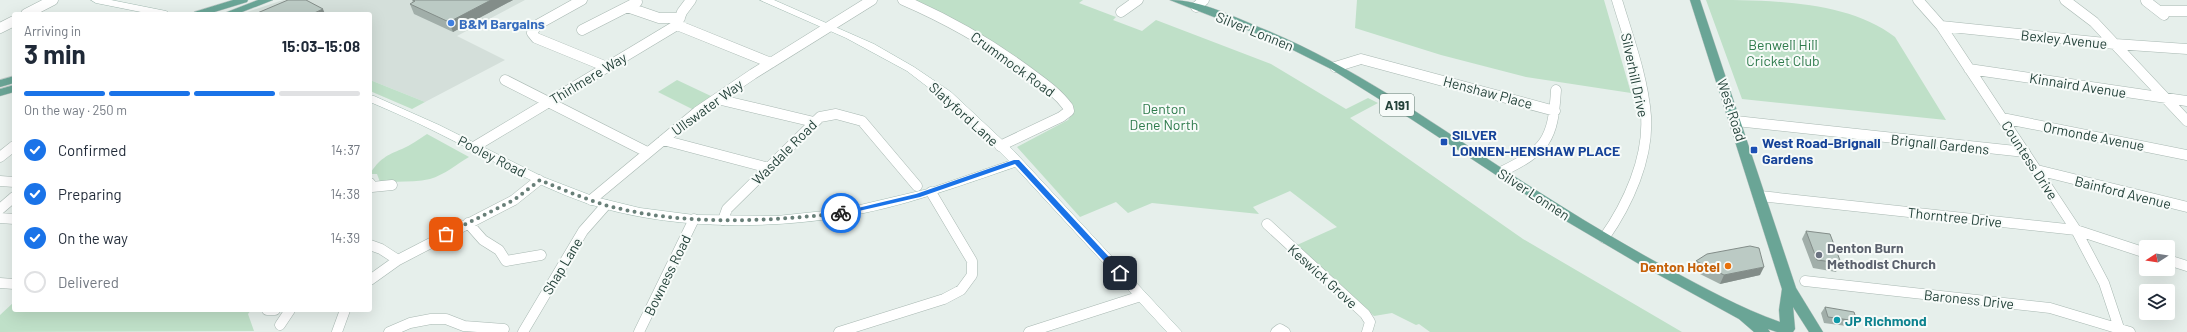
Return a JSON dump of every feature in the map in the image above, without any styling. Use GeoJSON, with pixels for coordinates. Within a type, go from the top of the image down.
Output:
{"type":"FeatureCollection","features":[{"type":"Feature","properties":{"kind":"main road"},"geometry":{"type":"LineString","coordinates":[[204,12],[243,0]]}},
{"type":"Feature","properties":{"kind":"main road"},"geometry":{"type":"LineString","coordinates":[[233,12],[268,0]]}},
{"type":"Feature","properties":{"kind":"main road","name":"Silver Lonnen"},"geometry":{"type":"LineString","coordinates":[[1175,0],[1200,4],[1281,40],[1335,67],[1501,172],[1546,203],[1604,238],[1744,315],[1761,328],[1789,331]]}},
{"type":"Feature","properties":{"kind":"main road","name":"West Road"},"geometry":{"type":"LineString","coordinates":[[1695,0],[1736,121],[1789,289],[1816,332]]}},
{"type":"Feature","properties":{"kind":"main road"},"geometry":{"type":"LineString","coordinates":[[0,84],[12,80]]}},
{"type":"Feature","properties":{"kind":"main road"},"geometry":{"type":"LineString","coordinates":[[0,93],[12,89]]}},
{"type":"Feature","properties":{"kind":"main road","name":"West Road"},"geometry":{"type":"LineString","coordinates":[[1789,289],[1786,310],[1789,331]]}},
{"type":"Feature","properties":{"kind":"main road"},"geometry":{"type":"LineString","coordinates":[[1761,328],[1773,317],[1786,310]]}},
{"type":"Feature","properties":{"kind":"main road"},"geometry":{"type":"LineString","coordinates":[[1802,311],[1823,332]]}},
{"type":"Feature","properties":{"kind":"street"},"geometry":{"type":"LineString","coordinates":[[30,12],[53,0]]}},
{"type":"Feature","properties":{"kind":"street"},"geometry":{"type":"LineString","coordinates":[[100,0],[157,12]]}},
{"type":"Feature","properties":{"kind":"street"},"geometry":{"type":"LineString","coordinates":[[582,0],[537,25],[533,29],[532,34],[536,38],[607,67]]}},
{"type":"Feature","properties":{"kind":"street","name":"Thirlmere Way"},"geometry":{"type":"LineString","coordinates":[[474,147],[607,67],[678,22],[691,0]]}},
{"type":"Feature","properties":{"kind":"street","name":"Slatyford Lane"},"geometry":{"type":"LineString","coordinates":[[765,0],[862,40],[929,81],[956,102],[1016,162],[1175,332]]}},
{"type":"Feature","properties":{"kind":"street","name":"Ullswater Way"},"geometry":{"type":"LineString","coordinates":[[591,200],[697,112],[771,63],[872,0]]}},
{"type":"Feature","properties":{"kind":"street","name":"Crummock Road"},"geometry":{"type":"LineString","coordinates":[[903,0],[968,30],[1020,65],[1044,84],[1068,107],[1069,111],[1061,118],[1000,146]]}},
{"type":"Feature","properties":{"kind":"street"},"geometry":{"type":"LineString","coordinates":[[1121,12],[1138,0]]}},
{"type":"Feature","properties":{"kind":"street","name":"Silverhill Drive"},"geometry":{"type":"LineString","coordinates":[[1604,238],[1616,223],[1634,183],[1643,146],[1646,118],[1640,83],[1617,0]]}},
{"type":"Feature","properties":{"kind":"street","name":"Countess Drive"},"geometry":{"type":"LineString","coordinates":[[1918,0],[1941,26],[2076,230],[2104,282],[2118,330]]}},
{"type":"Feature","properties":{"kind":"street"},"geometry":{"type":"LineString","coordinates":[[2065,0],[2094,22],[2187,121]]}},
{"type":"Feature","properties":{"kind":"street"},"geometry":{"type":"LineString","coordinates":[[2146,1],[2167,18]]}},
{"type":"Feature","properties":{"kind":"street"},"geometry":{"type":"LineString","coordinates":[[582,30],[637,2]]}},
{"type":"Feature","properties":{"kind":"street"},"geometry":{"type":"LineString","coordinates":[[627,7],[659,18],[678,22],[771,63]]}},
{"type":"Feature","properties":{"kind":"street"},"geometry":{"type":"LineString","coordinates":[[2159,11],[2187,11]]}},
{"type":"Feature","properties":{"kind":"street"},"geometry":{"type":"LineString","coordinates":[[0,28],[12,22]]}},
{"type":"Feature","properties":{"kind":"street","name":"Bexley Avenue"},"geometry":{"type":"LineString","coordinates":[[1941,26],[2115,44],[2187,49]]}},
{"type":"Feature","properties":{"kind":"street","name":"Henshaw Place"},"geometry":{"type":"LineString","coordinates":[[1335,67],[1361,59],[1555,111]]}},
{"type":"Feature","properties":{"kind":"street","name":"Kinnaird Avenue"},"geometry":{"type":"LineString","coordinates":[[1969,68],[2187,101]]}},
{"type":"Feature","properties":{"kind":"street"},"geometry":{"type":"LineString","coordinates":[[505,80],[647,152]]}},
{"type":"Feature","properties":{"kind":"street"},"geometry":{"type":"LineString","coordinates":[[1501,172],[1527,159],[1545,144],[1553,128],[1556,90]]}},
{"type":"Feature","properties":{"kind":"street"},"geometry":{"type":"LineString","coordinates":[[716,99],[814,122]]}},
{"type":"Feature","properties":{"kind":"street","name":"Pooley Road"},"geometry":{"type":"LineString","coordinates":[[372,100],[474,147],[540,180],[591,200],[606,205],[640,212],[694,219],[777,220],[843,213],[931,192],[1016,162]]}},
{"type":"Feature","properties":{"kind":"street","name":"Wasdale Road"},"geometry":{"type":"LineString","coordinates":[[723,220],[727,209],[814,122],[820,117],[833,113],[850,116],[862,121],[917,186]]}},
{"type":"Feature","properties":{"kind":"street","name":"Ormonde Avenue"},"geometry":{"type":"LineString","coordinates":[[2002,118],[2187,155]]}},
{"type":"Feature","properties":{"kind":"street","name":"Brignall Gardens"},"geometry":{"type":"LineString","coordinates":[[1736,121],[2025,152]]}},
{"type":"Feature","properties":{"kind":"street"},"geometry":{"type":"LineString","coordinates":[[663,140],[769,168]]}},
{"type":"Feature","properties":{"kind":"street","name":"Bainford Avenue"},"geometry":{"type":"LineString","coordinates":[[2037,170],[2187,207]]}},
{"type":"Feature","properties":{"kind":"street"},"geometry":{"type":"LineString","coordinates":[[372,279],[398,260],[514,200],[540,180]]}},
{"type":"Feature","properties":{"kind":"street"},"geometry":{"type":"LineString","coordinates":[[0,181],[12,182]]}},
{"type":"Feature","properties":{"kind":"street"},"geometry":{"type":"LineString","coordinates":[[372,186],[392,185]]}},
{"type":"Feature","properties":{"kind":"street"},"geometry":{"type":"LineString","coordinates":[[839,332],[944,299],[961,290],[972,275],[972,261],[931,192]]}},
{"type":"Feature","properties":{"kind":"street","name":"Thorntree Drive"},"geometry":{"type":"LineString","coordinates":[[1760,196],[2076,230],[2139,251]]}},
{"type":"Feature","properties":{"kind":"street"},"geometry":{"type":"LineString","coordinates":[[0,209],[12,199]]}},
{"type":"Feature","properties":{"kind":"street","name":"Shap Lane"},"geometry":{"type":"LineString","coordinates":[[523,332],[583,231],[606,205]]}},
{"type":"Feature","properties":{"kind":"street"},"geometry":{"type":"LineString","coordinates":[[0,218],[12,219]]}},
{"type":"Feature","properties":{"kind":"street","name":"Bowness Road"},"geometry":{"type":"LineString","coordinates":[[639,332],[694,219]]}},
{"type":"Feature","properties":{"kind":"street"},"geometry":{"type":"LineString","coordinates":[[468,223],[483,240],[499,250],[506,261],[542,255]]}},
{"type":"Feature","properties":{"kind":"street","name":"Keswick Grove"},"geometry":{"type":"LineString","coordinates":[[1267,224],[1365,314],[1370,322],[1368,332]]}},
{"type":"Feature","properties":{"kind":"street"},"geometry":{"type":"LineString","coordinates":[[372,246],[381,249],[398,260]]}},
{"type":"Feature","properties":{"kind":"street"},"geometry":{"type":"LineString","coordinates":[[2175,262],[2187,266]]}},
{"type":"Feature","properties":{"kind":"street","name":"Baroness Drive"},"geometry":{"type":"LineString","coordinates":[[1805,281],[2050,308],[2118,330],[2130,332]]}},
{"type":"Feature","properties":{"kind":"street"},"geometry":{"type":"LineString","coordinates":[[0,283],[12,284]]}},
{"type":"Feature","properties":{"kind":"street"},"geometry":{"type":"LineString","coordinates":[[1029,332],[1141,296]]}},
{"type":"Feature","properties":{"kind":"street"},"geometry":{"type":"LineString","coordinates":[[280,325],[289,312]]}},
{"type":"Feature","properties":{"kind":"street"},"geometry":{"type":"LineString","coordinates":[[337,332],[344,312]]}},
{"type":"Feature","properties":{"kind":"street"},"geometry":{"type":"LineString","coordinates":[[389,332],[410,323],[431,319],[446,319],[464,326],[504,329]]}},
{"type":"Feature","properties":{"kind":"street"},"geometry":{"type":"LineString","coordinates":[[1276,332],[1280,329],[1285,332]]}},
{"type":"Feature","properties":{"kind":"shaded area"},"geometry":{"type":"Polygon","coordinates":[[[283,0],[525,0],[457,36],[505,60],[425,102],[372,81],[372,12],[247,12],[283,0]]]}},
{"type":"Feature","properties":{"kind":"green space","name":"Denton Dene North"},"geometry":{"type":"Polygon","coordinates":[[[909,0],[1083,0],[1079,3],[1116,17],[1113,20],[1142,31],[1156,20],[1271,64],[1346,109],[1368,98],[1378,103],[1350,118],[1523,239],[1682,332],[1430,332],[1419,324],[1416,325],[1392,313],[1374,316],[1297,245],[1337,227],[1290,191],[1253,207],[1259,214],[1152,203],[1128,213],[1116,202],[1080,217],[1017,147],[1068,120],[1073,113],[1046,82],[909,0]]]}},
{"type":"Feature","properties":{"kind":"green space"},"geometry":{"type":"Polygon","coordinates":[[[1357,0],[1604,0],[1631,93],[1526,77],[1441,55],[1355,28],[1357,0]]]}},
{"type":"Feature","properties":{"kind":"green space","name":"Benwell Hill Cricket Club"},"geometry":{"type":"Polygon","coordinates":[[[1706,0],[1780,2],[1806,5],[1830,9],[1854,16],[1876,25],[1895,37],[1946,120],[1742,99],[1706,0]]]}},
{"type":"Feature","properties":{"kind":"green space"},"geometry":{"type":"Polygon","coordinates":[[[677,80],[713,97],[694,110],[658,92],[677,80]]]}},
{"type":"Feature","properties":{"kind":"green space"},"geometry":{"type":"Polygon","coordinates":[[[372,81],[425,102],[412,109],[372,92],[372,81]]]}},
{"type":"Feature","properties":{"kind":"green space"},"geometry":{"type":"Polygon","coordinates":[[[427,134],[469,157],[440,175],[430,179],[380,182],[377,174],[372,174],[372,171],[384,158],[409,146],[427,134]]]}},
{"type":"Feature","properties":{"kind":"green space"},"geometry":{"type":"Polygon","coordinates":[[[12,304],[12,312],[250,312],[248,314],[254,331],[0,332],[0,315],[12,304]]]}},
{"type":"Feature","properties":{"kind":"building"},"geometry":{"type":"Polygon","coordinates":[[[288,0],[306,0],[323,9],[316,12],[260,12],[288,0]]]}},
{"type":"Feature","properties":{"kind":"building"},"geometry":{"type":"Polygon","coordinates":[[[413,0],[491,0],[449,22],[410,4],[415,1],[413,0]]]}},
{"type":"Feature","properties":{"kind":"building"},"geometry":{"type":"Polygon","coordinates":[[[1806,231],[1830,234],[1841,263],[1817,260],[1806,231]]]}},
{"type":"Feature","properties":{"kind":"building"},"geometry":{"type":"Polygon","coordinates":[[[1750,246],[1759,248],[1764,267],[1724,275],[1696,261],[1707,254],[1750,246]]]}},
{"type":"Feature","properties":{"kind":"building"},"geometry":{"type":"Polygon","coordinates":[[[1825,307],[1854,312],[1857,321],[1828,317],[1825,307]]]}},
{"type":"Feature","properties":{"kind":"way so far"},"geometry":{"type":"LineString","coordinates":[[446,234],[514,200],[540,180],[606,205],[640,212],[694,219],[777,220],[841,213]]}},
{"type":"Feature","properties":{"kind":"place","name":"B&M Bargains"},"geometry":{"type":"Point","coordinates":[451,23]}},
{"type":"Feature","properties":{"kind":"place","name":"SILVER LONNEN-HENSHAW PLACE"},"geometry":{"type":"Point","coordinates":[1444,142]}},
{"type":"Feature","properties":{"kind":"place","name":"West Road-Brignall Gardens"},"geometry":{"type":"Point","coordinates":[1754,150]}},
{"type":"Feature","properties":{"kind":"place","name":"Denton Burn Methodist Church"},"geometry":{"type":"Point","coordinates":[1819,255]}},
{"type":"Feature","properties":{"kind":"place","name":"Denton Hotel"},"geometry":{"type":"Point","coordinates":[1728,266]}},
{"type":"Feature","properties":{"kind":"place","name":"JP Richmond"},"geometry":{"type":"Point","coordinates":[1837,320]}},
{"type":"Feature","properties":{"kind":"route"},"geometry":{"type":"LineString","coordinates":[[841,213],[904,200],[1016,162],[1120,273]]}}]}
